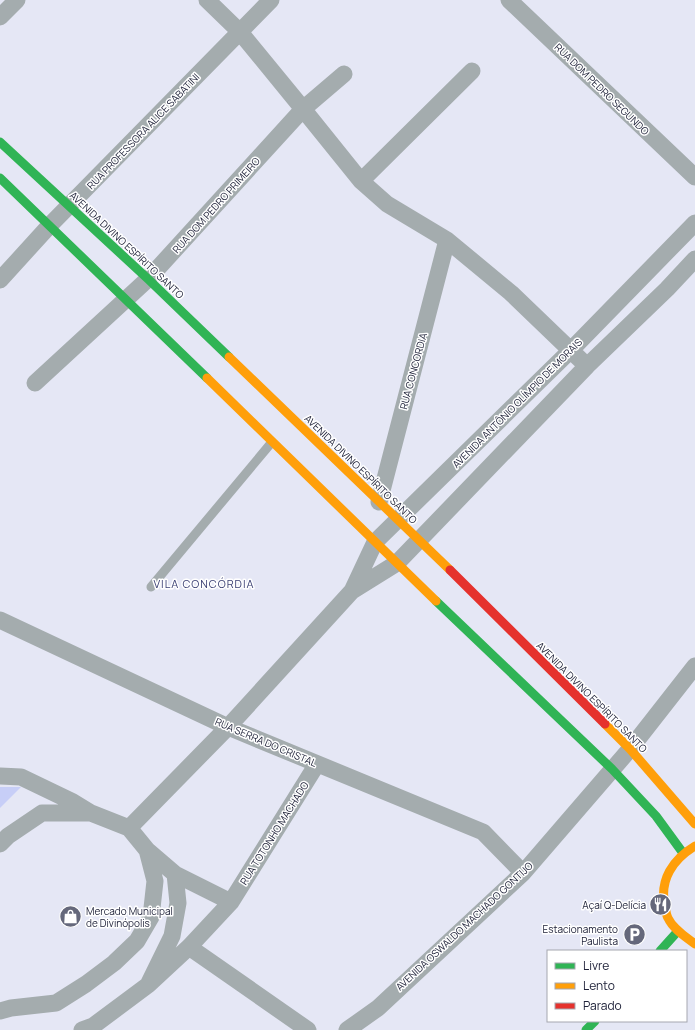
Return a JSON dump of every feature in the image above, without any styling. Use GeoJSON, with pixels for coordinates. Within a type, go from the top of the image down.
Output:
{"type":"FeatureCollection","features":[{"type":"Feature","properties":{"kind":"street"},"geometry":{"type":"LineString","coordinates":[[0,17],[17,0]]}},
{"type":"Feature","properties":{"kind":"street"},"geometry":{"type":"LineString","coordinates":[[207,0],[240,32],[361,181],[387,204],[447,240],[511,293],[587,366]]}},
{"type":"Feature","properties":{"kind":"street","name":"RUA PROFESSORA ALICE SABATINI"},"geometry":{"type":"LineString","coordinates":[[0,280],[50,225],[271,0]]}},
{"type":"Feature","properties":{"kind":"street","name":"RUA DOM PEDRO SEGUNDO"},"geometry":{"type":"LineString","coordinates":[[510,0],[695,177]]}},
{"type":"Feature","properties":{"kind":"street"},"geometry":{"type":"LineString","coordinates":[[361,181],[472,71]]}},
{"type":"Feature","properties":{"kind":"street","name":"RUA DOM PEDRO PRIMEIRO"},"geometry":{"type":"LineString","coordinates":[[35,383],[127,300],[148,279],[304,109],[344,74]]}},
{"type":"Feature","properties":{"kind":"street","name":"AVENIDA DIVINO ESPÍRITO SANTO"},"geometry":{"type":"LineString","coordinates":[[0,142],[148,279],[397,520],[420,540],[630,749],[695,824]]}},
{"type":"Feature","properties":{"kind":"street"},"geometry":{"type":"LineString","coordinates":[[0,178],[375,542],[612,769],[656,816],[683,853]]}},
{"type":"Feature","properties":{"kind":"street","name":"AVENIDA ANTÔNIO OLÍMPIO DE MORAIS"},"geometry":{"type":"LineString","coordinates":[[352,591],[375,542],[571,350],[695,223]]}},
{"type":"Feature","properties":{"kind":"street","name":"RUA CONCORDIA"},"geometry":{"type":"LineString","coordinates":[[379,502],[447,240]]}},
{"type":"Feature","properties":{"kind":"street","name":"AVENIDA ANTÔNIO OLÍMPIO DE MORAIS"},"geometry":{"type":"LineString","coordinates":[[129,828],[228,727],[352,591],[397,563],[587,366],[667,289],[695,259]]}},
{"type":"Feature","properties":{"kind":"street","name":"RUA SERRA DO CRISTAL"},"geometry":{"type":"LineString","coordinates":[[0,620],[228,727],[483,832],[523,873]]}},
{"type":"Feature","properties":{"kind":"street","name":"AVENIDA OSWALDO MACHADO GONTIJO"},"geometry":{"type":"LineString","coordinates":[[347,1030],[378,1008],[523,873],[630,749],[695,666]]}},
{"type":"Feature","properties":{"kind":"street","name":"RUA TOTONHO MACHADO"},"geometry":{"type":"LineString","coordinates":[[82,1030],[93,1026],[148,985],[189,947],[231,902],[317,764]]}},
{"type":"Feature","properties":{"kind":"street"},"geometry":{"type":"LineString","coordinates":[[0,776],[21,777],[73,802],[91,813],[129,828],[147,850],[175,874],[231,902]]}},
{"type":"Feature","properties":{"kind":"street"},"geometry":{"type":"LineString","coordinates":[[0,844],[8,836],[42,813],[91,813]]}},
{"type":"Feature","properties":{"kind":"street"},"geometry":{"type":"LineString","coordinates":[[695,846],[683,853],[672,866],[665,883],[664,900],[668,918],[678,931],[695,944]]}},
{"type":"Feature","properties":{"kind":"street"},"geometry":{"type":"LineString","coordinates":[[4,1006],[56,1003],[86,984],[114,963],[137,941],[151,917],[155,881],[147,850]]}},
{"type":"Feature","properties":{"kind":"street"},"geometry":{"type":"LineString","coordinates":[[148,985],[172,936],[178,903],[175,874]]}},
{"type":"Feature","properties":{"kind":"street"},"geometry":{"type":"LineString","coordinates":[[661,950],[678,931]]}},
{"type":"Feature","properties":{"kind":"street"},"geometry":{"type":"LineString","coordinates":[[189,947],[308,1030]]}},
{"type":"Feature","properties":{"kind":"street"},"geometry":{"type":"LineString","coordinates":[[586,1030],[593,1022]]}},
{"type":"Feature","properties":{"kind":"lane"},"geometry":{"type":"LineString","coordinates":[[151,586],[272,442]]}},
{"type":"Feature","properties":{"kind":"shaded area"},"geometry":{"type":"Polygon","coordinates":[[[0,787],[21,787],[0,808],[0,787]]]}},
{"type":"Feature","properties":{"kind":"traffic: fast"},"geometry":{"type":"LineString","coordinates":[[0,142],[148,279],[229,357]]}},
{"type":"Feature","properties":{"kind":"traffic: fast"},"geometry":{"type":"LineString","coordinates":[[0,178],[207,378]]}},
{"type":"Feature","properties":{"kind":"traffic: fast"},"geometry":{"type":"LineString","coordinates":[[436,601],[612,769],[656,816],[683,853]]}},
{"type":"Feature","properties":{"kind":"traffic: fast"},"geometry":{"type":"LineString","coordinates":[[661,950],[678,931]]}},
{"type":"Feature","properties":{"kind":"traffic: fast"},"geometry":{"type":"LineString","coordinates":[[586,1030],[594,1022]]}},
{"type":"Feature","properties":{"kind":"traffic: slow"},"geometry":{"type":"LineString","coordinates":[[229,357],[450,570]]}},
{"type":"Feature","properties":{"kind":"traffic: slow"},"geometry":{"type":"LineString","coordinates":[[207,378],[436,601]]}},
{"type":"Feature","properties":{"kind":"traffic: slow"},"geometry":{"type":"LineString","coordinates":[[605,724],[630,749],[695,824]]}},
{"type":"Feature","properties":{"kind":"traffic: slow"},"geometry":{"type":"LineString","coordinates":[[695,846],[687,851],[674,864],[666,879],[664,887],[667,917],[673,926],[695,944]]}},
{"type":"Feature","properties":{"kind":"traffic: jam"},"geometry":{"type":"LineString","coordinates":[[450,570],[605,724]]}},
{"type":"Feature","properties":{"kind":"place","name":"Açaí Q-Delícia"},"geometry":{"type":"Point","coordinates":[661,905]}},
{"type":"Feature","properties":{"kind":"place","name":"Mercado Municipal de Divinópolis"},"geometry":{"type":"Point","coordinates":[70,917]}},
{"type":"Feature","properties":{"kind":"place","name":"Estacionamento Paulista"},"geometry":{"type":"Point","coordinates":[634,935]}},
{"type":"Feature","properties":{"kind":"district","name":"VILA CONCÓRDIA"},"geometry":{"type":"Point","coordinates":[204,583]}}]}
